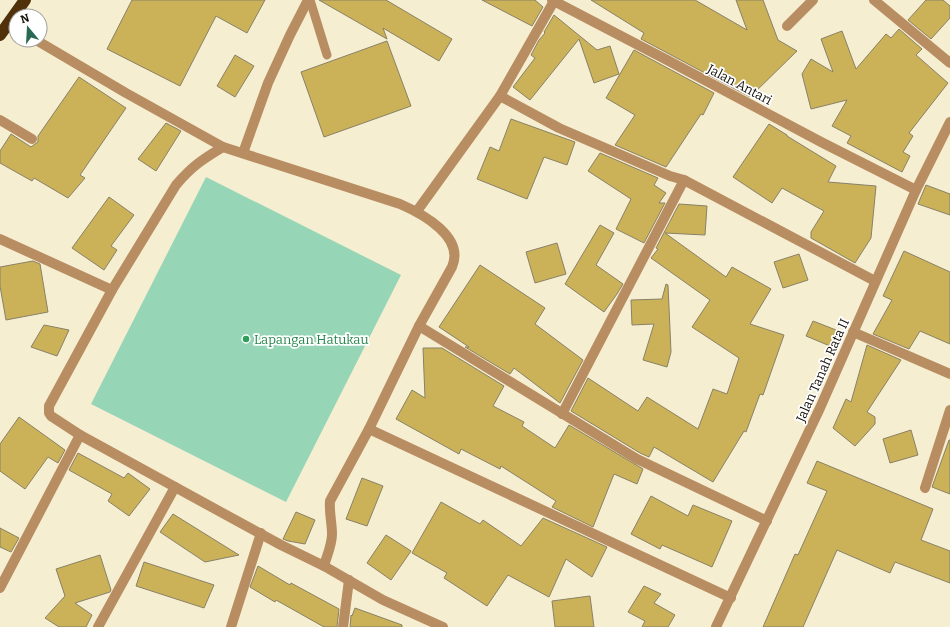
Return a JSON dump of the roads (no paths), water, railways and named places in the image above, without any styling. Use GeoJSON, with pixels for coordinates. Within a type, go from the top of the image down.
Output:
{"type":"FeatureCollection","features":[{"type":"Feature","properties":{"kind":"highway"},"geometry":{"type":"LineString","coordinates":[[0,35],[8,28]]}},
{"type":"Feature","properties":{"kind":"street"},"geometry":{"type":"LineString","coordinates":[[243,153],[268,83],[290,35],[309,0]]}},
{"type":"Feature","properties":{"kind":"street"},"geometry":{"type":"LineString","coordinates":[[787,26],[813,0]]}},
{"type":"Feature","properties":{"kind":"street"},"geometry":{"type":"LineString","coordinates":[[874,0],[950,63]]}},
{"type":"Feature","properties":{"kind":"street"},"geometry":{"type":"LineString","coordinates":[[417,211],[500,96],[553,1]]}},
{"type":"Feature","properties":{"kind":"street","name":"Jalan Antari"},"geometry":{"type":"LineString","coordinates":[[553,1],[668,60],[823,143],[916,190]]}},
{"type":"Feature","properties":{"kind":"street"},"geometry":{"type":"LineString","coordinates":[[48,47],[126,93],[223,146],[400,204],[417,211],[430,220],[452,243],[455,251],[455,260],[452,267],[419,326],[369,429],[330,501],[329,510],[332,533],[331,544],[324,566]]}},
{"type":"Feature","properties":{"kind":"street"},"geometry":{"type":"LineString","coordinates":[[500,96],[558,128],[670,176],[684,180],[875,282]]}},
{"type":"Feature","properties":{"kind":"street"},"geometry":{"type":"LineString","coordinates":[[0,120],[32,139]]}},
{"type":"Feature","properties":{"kind":"street","name":"Jalan Tanah Rata II"},"geometry":{"type":"LineString","coordinates":[[716,627],[820,408],[916,190],[950,122]]}},
{"type":"Feature","properties":{"kind":"street"},"geometry":{"type":"LineString","coordinates":[[223,146],[198,162],[176,185],[112,290],[49,406],[49,413],[51,416],[80,435],[324,566],[383,600],[443,627]]}},
{"type":"Feature","properties":{"kind":"street"},"geometry":{"type":"LineString","coordinates":[[562,414],[684,180]]}},
{"type":"Feature","properties":{"kind":"street"},"geometry":{"type":"LineString","coordinates":[[0,239],[112,290]]}},
{"type":"Feature","properties":{"kind":"street"},"geometry":{"type":"LineString","coordinates":[[419,326],[637,459],[767,521]]}},
{"type":"Feature","properties":{"kind":"street"},"geometry":{"type":"LineString","coordinates":[[853,332],[950,374]]}},
{"type":"Feature","properties":{"kind":"street"},"geometry":{"type":"LineString","coordinates":[[925,488],[950,410]]}},
{"type":"Feature","properties":{"kind":"street"},"geometry":{"type":"LineString","coordinates":[[369,429],[731,598]]}},
{"type":"Feature","properties":{"kind":"street"},"geometry":{"type":"LineString","coordinates":[[0,588],[80,435]]}},
{"type":"Feature","properties":{"kind":"street"},"geometry":{"type":"LineString","coordinates":[[98,627],[175,487]]}},
{"type":"Feature","properties":{"kind":"street"},"geometry":{"type":"LineString","coordinates":[[231,627],[261,533]]}},
{"type":"Feature","properties":{"kind":"street"},"geometry":{"type":"LineString","coordinates":[[343,627],[349,580]]}},
{"type":"Feature","properties":{"kind":"lane"},"geometry":{"type":"LineString","coordinates":[[309,0],[327,55]]}},
{"type":"Feature","properties":{"kind":"place","name":"Lapangan Hatukau"},"geometry":{"type":"Point","coordinates":[246,339]}}]}
